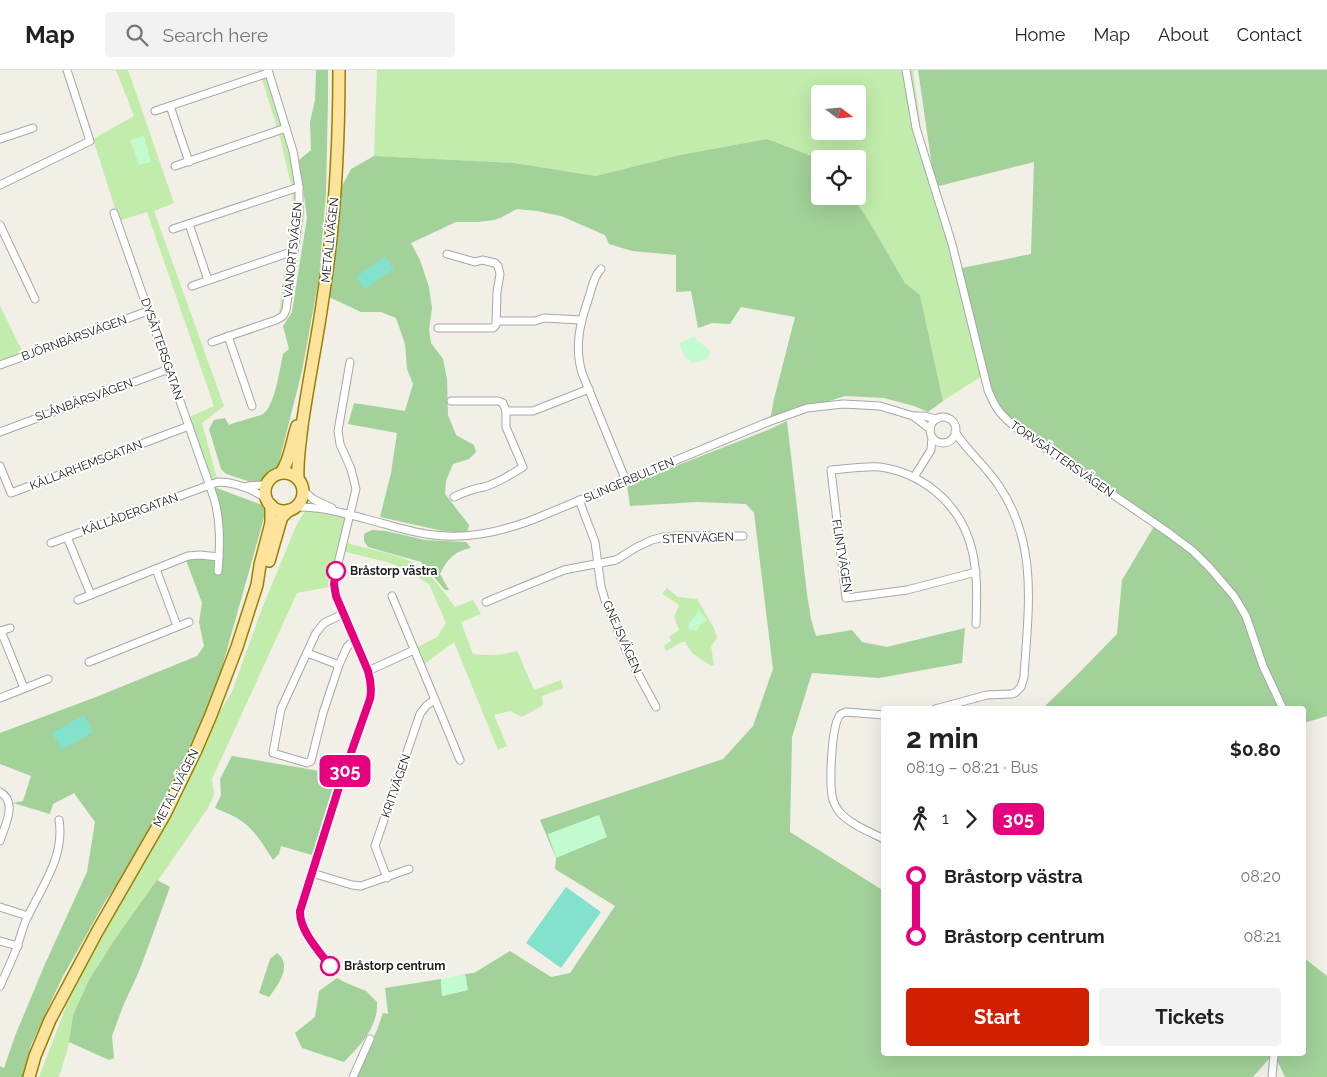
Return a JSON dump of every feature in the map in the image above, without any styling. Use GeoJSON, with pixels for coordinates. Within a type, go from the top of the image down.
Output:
{"type":"FeatureCollection","features":[{"type":"Feature","properties":{"kind":"main road","name":"METALLVÄGEN"},"geometry":{"type":"LineString","coordinates":[[29,1077],[35,1056],[50,1020],[97,932],[165,814],[196,750],[224,681],[257,585],[267,566],[282,517],[300,502],[301,484],[298,454],[304,408],[324,297],[335,202],[339,70]]}},
{"type":"Feature","properties":{"kind":"main road","name":"METALLVÄGEN"},"geometry":{"type":"LineString","coordinates":[[281,473],[289,458],[294,435],[304,408]]}},
{"type":"Feature","properties":{"kind":"main road"},"geometry":{"type":"LineString","coordinates":[[267,483],[273,476],[281,473],[290,474],[301,484]]}},
{"type":"Feature","properties":{"kind":"main road","name":"METALLVÄGEN"},"geometry":{"type":"LineString","coordinates":[[257,585],[260,565],[271,524],[269,502],[265,491],[267,483]]}},
{"type":"Feature","properties":{"kind":"main road"},"geometry":{"type":"LineString","coordinates":[[269,502],[281,510],[292,509]]}},
{"type":"Feature","properties":{"kind":"main road","name":"METALLVÄGEN"},"geometry":{"type":"LineString","coordinates":[[36,1077],[71,980]]}},
{"type":"Feature","properties":{"kind":"street"},"geometry":{"type":"LineString","coordinates":[[0,184],[90,141],[68,70]]}},
{"type":"Feature","properties":{"kind":"street","name":"TORVSÄTTERSVÄGEN"},"geometry":{"type":"LineString","coordinates":[[906,70],[916,128],[952,244],[988,390],[996,406],[1009,422],[1169,533],[1193,551],[1209,567],[1234,596],[1246,616],[1263,666],[1282,706]]}},
{"type":"Feature","properties":{"kind":"street"},"geometry":{"type":"LineString","coordinates":[[155,111],[268,71]]}},
{"type":"Feature","properties":{"kind":"street","name":"VÄNORTSVÄGEN"},"geometry":{"type":"LineString","coordinates":[[212,342],[276,320],[285,314],[299,215],[299,187],[295,159],[268,71]]}},
{"type":"Feature","properties":{"kind":"street"},"geometry":{"type":"LineString","coordinates":[[170,106],[189,162]]}},
{"type":"Feature","properties":{"kind":"street"},"geometry":{"type":"LineString","coordinates":[[0,139],[32,128]]}},
{"type":"Feature","properties":{"kind":"street"},"geometry":{"type":"LineString","coordinates":[[175,166],[286,128]]}},
{"type":"Feature","properties":{"kind":"street"},"geometry":{"type":"LineString","coordinates":[[173,229],[299,187]]}},
{"type":"Feature","properties":{"kind":"street","name":"DYSÄTTERSGATAN"},"geometry":{"type":"LineString","coordinates":[[114,212],[214,498],[219,521],[218,571]]}},
{"type":"Feature","properties":{"kind":"street"},"geometry":{"type":"LineString","coordinates":[[189,224],[208,280]]}},
{"type":"Feature","properties":{"kind":"street"},"geometry":{"type":"LineString","coordinates":[[0,225],[35,299]]}},
{"type":"Feature","properties":{"kind":"street"},"geometry":{"type":"LineString","coordinates":[[192,286],[294,251]]}},
{"type":"Feature","properties":{"kind":"street"},"geometry":{"type":"LineString","coordinates":[[438,328],[493,328],[496,325],[497,292],[500,274],[498,266],[495,263],[482,260],[475,262],[447,254]]}},
{"type":"Feature","properties":{"kind":"street"},"geometry":{"type":"LineString","coordinates":[[601,269],[596,277],[581,320],[578,337],[578,355],[588,389],[626,481]]}},
{"type":"Feature","properties":{"kind":"street","name":"BJÖRNBÄRSVÄGEN"},"geometry":{"type":"LineString","coordinates":[[0,365],[148,311]]}},
{"type":"Feature","properties":{"kind":"street"},"geometry":{"type":"LineString","coordinates":[[496,321],[535,321],[544,318],[581,320]]}},
{"type":"Feature","properties":{"kind":"street"},"geometry":{"type":"LineString","coordinates":[[228,336],[252,406]]}},
{"type":"Feature","properties":{"kind":"street"},"geometry":{"type":"LineString","coordinates":[[350,362],[338,430],[340,444],[355,483],[355,495],[334,584],[336,596],[343,614],[368,671],[371,685],[370,699],[340,784],[312,873],[357,886],[387,878],[409,869]]}},
{"type":"Feature","properties":{"kind":"street","name":"SLÅNBÄRSVÄGEN"},"geometry":{"type":"LineString","coordinates":[[0,432],[169,369]]}},
{"type":"Feature","properties":{"kind":"street"},"geometry":{"type":"LineString","coordinates":[[506,412],[533,412],[588,389]]}},
{"type":"Feature","properties":{"kind":"street"},"geometry":{"type":"LineString","coordinates":[[451,402],[498,401],[503,403],[506,412],[506,427],[523,467],[484,487],[471,489],[454,497]]}},
{"type":"Feature","properties":{"kind":"street","name":"SLINGERBULTEN"},"geometry":{"type":"LineString","coordinates":[[301,484],[313,499],[350,515],[425,534],[460,536],[485,534],[514,527],[768,422],[807,408],[856,404],[880,406],[913,416],[924,416],[936,420]]}},
{"type":"Feature","properties":{"kind":"street","name":"SLINGERBULTEN"},"geometry":{"type":"LineString","coordinates":[[913,416],[930,429]]}},
{"type":"Feature","properties":{"kind":"street"},"geometry":{"type":"LineString","coordinates":[[914,477],[931,450],[932,437],[930,429],[932,423],[941,418],[950,420],[955,427],[955,432],[966,448],[1000,486],[1013,511],[1022,537],[1027,564],[1024,670],[1021,687],[1015,693],[988,695],[947,706]]}},
{"type":"Feature","properties":{"kind":"street","name":"KÄLLARHEMSGATAN"},"geometry":{"type":"LineString","coordinates":[[0,466],[11,493],[189,426]]}},
{"type":"Feature","properties":{"kind":"street"},"geometry":{"type":"LineString","coordinates":[[931,450],[952,439],[955,432]]}},
{"type":"Feature","properties":{"kind":"street"},"geometry":{"type":"LineString","coordinates":[[932,437],[937,441],[966,448]]}},
{"type":"Feature","properties":{"kind":"street","name":"FLINTVÄGEN"},"geometry":{"type":"LineString","coordinates":[[976,572],[907,590],[846,598],[830,470],[878,467],[894,470],[914,477],[929,486],[949,503],[962,521],[971,542],[976,572],[976,624]]}},
{"type":"Feature","properties":{"kind":"street"},"geometry":{"type":"LineString","coordinates":[[210,485],[220,482],[245,486],[267,483]]}},
{"type":"Feature","properties":{"kind":"street","name":"KÄLLÅDERGATAN"},"geometry":{"type":"LineString","coordinates":[[51,543],[210,485]]}},
{"type":"Feature","properties":{"kind":"street"},"geometry":{"type":"LineString","coordinates":[[245,486],[269,502]]}},
{"type":"Feature","properties":{"kind":"street","name":"GNEJSVÄGEN"},"geometry":{"type":"LineString","coordinates":[[579,500],[592,532],[603,593],[632,661],[656,707]]}},
{"type":"Feature","properties":{"kind":"street","name":"SLINGERBULTEN"},"geometry":{"type":"LineString","coordinates":[[292,509],[309,507],[342,512]]}},
{"type":"Feature","properties":{"kind":"street","name":"STENVÄGEN"},"geometry":{"type":"LineString","coordinates":[[599,564],[616,560],[642,544],[663,537],[743,536]]}},
{"type":"Feature","properties":{"kind":"street"},"geometry":{"type":"LineString","coordinates":[[68,537],[90,595]]}},
{"type":"Feature","properties":{"kind":"street"},"geometry":{"type":"LineString","coordinates":[[78,600],[188,556],[219,557]]}},
{"type":"Feature","properties":{"kind":"street"},"geometry":{"type":"LineString","coordinates":[[486,602],[564,570],[599,564]]}},
{"type":"Feature","properties":{"kind":"street"},"geometry":{"type":"LineString","coordinates":[[156,569],[177,626]]}},
{"type":"Feature","properties":{"kind":"street"},"geometry":{"type":"LineString","coordinates":[[392,596],[460,760]]}},
{"type":"Feature","properties":{"kind":"street"},"geometry":{"type":"LineString","coordinates":[[343,614],[331,618],[320,628],[307,653],[281,709],[273,753],[307,763],[311,761],[322,713],[339,665],[347,647],[354,640]]}},
{"type":"Feature","properties":{"kind":"street"},"geometry":{"type":"LineString","coordinates":[[89,662],[189,622]]}},
{"type":"Feature","properties":{"kind":"street"},"geometry":{"type":"LineString","coordinates":[[10,628],[1,632],[24,688]]}},
{"type":"Feature","properties":{"kind":"street"},"geometry":{"type":"LineString","coordinates":[[368,671],[414,650]]}},
{"type":"Feature","properties":{"kind":"street"},"geometry":{"type":"LineString","coordinates":[[307,653],[339,665]]}},
{"type":"Feature","properties":{"kind":"street"},"geometry":{"type":"LineString","coordinates":[[0,698],[48,679]]}},
{"type":"Feature","properties":{"kind":"street","name":"KRITVÄGEN"},"geometry":{"type":"LineString","coordinates":[[387,878],[375,846],[420,714],[434,700]]}},
{"type":"Feature","properties":{"kind":"street"},"geometry":{"type":"LineString","coordinates":[[881,715],[849,712],[842,713],[839,717],[833,737],[832,791],[836,809],[841,814],[853,823],[881,837]]}},
{"type":"Feature","properties":{"kind":"street"},"geometry":{"type":"LineString","coordinates":[[0,792],[8,797],[10,810],[0,841]]}},
{"type":"Feature","properties":{"kind":"street"},"geometry":{"type":"LineString","coordinates":[[0,986],[18,946],[28,916],[46,882],[58,851],[59,820]]}},
{"type":"Feature","properties":{"kind":"street"},"geometry":{"type":"LineString","coordinates":[[0,908],[28,916]]}},
{"type":"Feature","properties":{"kind":"street"},"geometry":{"type":"LineString","coordinates":[[0,941],[18,946]]}},
{"type":"Feature","properties":{"kind":"street"},"geometry":{"type":"LineString","coordinates":[[353,1077],[370,1039]]}},
{"type":"Feature","properties":{"kind":"street"},"geometry":{"type":"LineString","coordinates":[[1272,1077],[1274,1056]]}},
{"type":"Feature","properties":{"kind":"green space"},"geometry":{"type":"Polygon","coordinates":[[[116,70],[128,70],[174,203],[154,211],[224,406],[202,423],[218,482],[209,485],[187,418],[214,406],[147,212],[119,221],[93,139],[134,116],[116,70]]]}},
{"type":"Feature","properties":{"kind":"green space"},"geometry":{"type":"Polygon","coordinates":[[[259,70],[271,70],[290,132],[302,216],[288,315],[278,322],[293,192],[279,134],[259,70]]]}},
{"type":"Feature","properties":{"kind":"green space"},"geometry":{"type":"Polygon","coordinates":[[[316,70],[328,70],[326,193],[319,278],[302,371],[277,470],[269,480],[254,483],[226,474],[221,469],[209,429],[214,420],[225,418],[229,425],[263,414],[267,410],[274,395],[283,354],[289,349],[283,326],[292,312],[307,218],[299,160],[311,150],[310,122],[315,100],[316,70]]]}},
{"type":"Feature","properties":{"kind":"green space"},"geometry":{"type":"Polygon","coordinates":[[[377,70],[913,70],[925,158],[985,374],[943,401],[920,295],[905,283],[858,205],[866,205],[866,150],[811,150],[811,156],[767,139],[680,155],[596,176],[514,163],[374,156],[377,70]]]}},
{"type":"Feature","properties":{"kind":"green space"},"geometry":{"type":"Polygon","coordinates":[[[918,70],[1327,70],[1327,716],[1306,722],[1306,706],[1284,706],[1268,673],[1272,697],[1279,706],[1045,706],[1117,634],[1122,580],[1156,523],[1060,463],[997,408],[957,269],[1031,254],[1034,162],[935,187],[918,70]]]}},
{"type":"Feature","properties":{"kind":"green space"},"geometry":{"type":"Polygon","coordinates":[[[144,136],[151,162],[139,165],[130,140],[144,136]]]}},
{"type":"Feature","properties":{"kind":"green space"},"geometry":{"type":"Polygon","coordinates":[[[767,139],[811,156],[811,205],[858,205],[905,283],[920,295],[943,401],[928,412],[884,398],[845,396],[770,420],[795,317],[741,307],[730,324],[712,323],[698,328],[691,291],[676,292],[676,255],[632,251],[609,244],[605,235],[561,216],[517,209],[494,220],[456,222],[411,243],[420,260],[429,287],[432,308],[429,330],[431,343],[443,359],[447,379],[448,415],[456,435],[474,445],[476,452],[469,459],[453,464],[446,481],[445,494],[469,525],[467,533],[443,531],[380,517],[391,473],[397,433],[348,424],[354,403],[405,411],[413,384],[407,369],[405,344],[396,318],[381,312],[361,312],[329,297],[340,190],[351,169],[374,156],[514,163],[596,176],[680,155],[767,139]]]}},
{"type":"Feature","properties":{"kind":"green space"},"geometry":{"type":"Polygon","coordinates":[[[385,256],[394,269],[365,289],[356,277],[385,256]]]}},
{"type":"Feature","properties":{"kind":"green space"},"geometry":{"type":"Polygon","coordinates":[[[0,306],[26,359],[0,367],[0,306]]]}},
{"type":"Feature","properties":{"kind":"green space"},"geometry":{"type":"Polygon","coordinates":[[[694,337],[711,352],[707,359],[693,363],[685,357],[679,343],[694,337]]]}},
{"type":"Feature","properties":{"kind":"green space"},"geometry":{"type":"Polygon","coordinates":[[[787,421],[807,594],[816,636],[852,630],[862,642],[887,647],[965,628],[962,663],[879,678],[812,673],[792,737],[790,832],[881,889],[881,1056],[1271,1056],[1253,1077],[354,1077],[377,1030],[383,1013],[388,1014],[385,988],[441,979],[442,996],[467,990],[465,974],[474,973],[510,951],[551,977],[570,973],[615,906],[555,869],[556,858],[540,820],[723,759],[753,726],[773,669],[754,513],[746,504],[697,502],[630,506],[627,485],[787,421]]]}},
{"type":"Feature","properties":{"kind":"green space"},"geometry":{"type":"Polygon","coordinates":[[[209,485],[267,507],[201,742],[167,813],[106,900],[62,978],[31,1045],[23,1077],[0,1077],[0,1066],[4,1068],[15,1036],[45,964],[87,872],[95,822],[74,793],[53,804],[50,814],[13,803],[23,801],[31,776],[0,764],[0,733],[197,656],[204,646],[199,622],[202,603],[186,560],[218,558],[221,548],[209,485]]]}},
{"type":"Feature","properties":{"kind":"green space"},"geometry":{"type":"Polygon","coordinates":[[[305,511],[350,515],[345,542],[390,554],[413,563],[433,579],[455,607],[473,600],[481,614],[461,622],[473,654],[495,655],[517,651],[534,690],[561,680],[563,688],[542,696],[543,705],[522,717],[510,711],[494,715],[507,746],[498,750],[454,642],[422,666],[413,647],[418,647],[437,637],[446,623],[429,584],[405,569],[387,562],[342,551],[334,586],[297,593],[212,779],[214,794],[208,808],[115,939],[89,980],[73,1015],[68,1048],[59,1077],[39,1077],[67,1004],[81,976],[118,909],[201,742],[232,692],[261,611],[296,526],[305,511]]]}},
{"type":"Feature","properties":{"kind":"green space"},"geometry":{"type":"Polygon","coordinates":[[[372,530],[386,531],[425,540],[466,542],[471,548],[452,556],[446,564],[440,574],[449,590],[445,590],[421,562],[368,547],[364,541],[364,534],[372,530]]]}},
{"type":"Feature","properties":{"kind":"green space"},"geometry":{"type":"Polygon","coordinates":[[[667,588],[678,597],[697,599],[714,628],[717,638],[711,646],[714,665],[711,666],[692,653],[685,642],[666,651],[664,646],[671,641],[669,637],[679,630],[674,617],[679,606],[662,594],[667,588]]]}},
{"type":"Feature","properties":{"kind":"green space"},"geometry":{"type":"Polygon","coordinates":[[[699,610],[707,620],[700,624],[697,631],[688,629],[689,624],[699,610]]]}},
{"type":"Feature","properties":{"kind":"green space"},"geometry":{"type":"Polygon","coordinates":[[[84,715],[93,732],[62,750],[52,733],[84,715]]]}},
{"type":"Feature","properties":{"kind":"green space"},"geometry":{"type":"Polygon","coordinates":[[[232,756],[337,774],[312,855],[281,846],[279,854],[273,860],[248,826],[237,818],[215,808],[221,795],[220,779],[232,756]]]}},
{"type":"Feature","properties":{"kind":"green space"},"geometry":{"type":"Polygon","coordinates":[[[599,815],[607,837],[556,858],[548,834],[599,815]]]}},
{"type":"Feature","properties":{"kind":"green space"},"geometry":{"type":"Polygon","coordinates":[[[157,880],[170,887],[140,969],[112,1036],[114,1058],[109,1060],[69,1042],[73,1015],[89,980],[115,939],[157,880]]]}},
{"type":"Feature","properties":{"kind":"green space"},"geometry":{"type":"Polygon","coordinates":[[[566,887],[601,912],[561,968],[526,943],[566,887]]]}},
{"type":"Feature","properties":{"kind":"green space"},"geometry":{"type":"Polygon","coordinates":[[[277,953],[282,958],[284,969],[280,981],[269,997],[259,993],[270,959],[277,953]]]}},
{"type":"Feature","properties":{"kind":"green space"},"geometry":{"type":"Polygon","coordinates":[[[1306,960],[1327,976],[1327,1077],[1285,1077],[1275,1056],[1306,1056],[1306,960]]]}},
{"type":"Feature","properties":{"kind":"green space"},"geometry":{"type":"Polygon","coordinates":[[[465,974],[468,990],[442,996],[441,979],[465,974]]]}},
{"type":"Feature","properties":{"kind":"green space"},"geometry":{"type":"Polygon","coordinates":[[[337,978],[366,991],[377,1002],[375,1020],[371,1028],[362,1042],[344,1062],[302,1048],[295,1033],[315,1017],[319,991],[337,978]]]}},
{"type":"Feature","properties":{"kind":"bus line","name":"305"},"geometry":{"type":"LineString","coordinates":[[330,966],[303,928],[300,911],[340,784],[370,699],[371,689],[368,671],[336,596],[334,584],[336,571]]}},
{"type":"Feature","properties":{"kind":"place","name":"Bråstorp västra"},"geometry":{"type":"Point","coordinates":[336,571]}},
{"type":"Feature","properties":{"kind":"place","name":"Bråstorp centrum"},"geometry":{"type":"Point","coordinates":[330,966]}}]}
